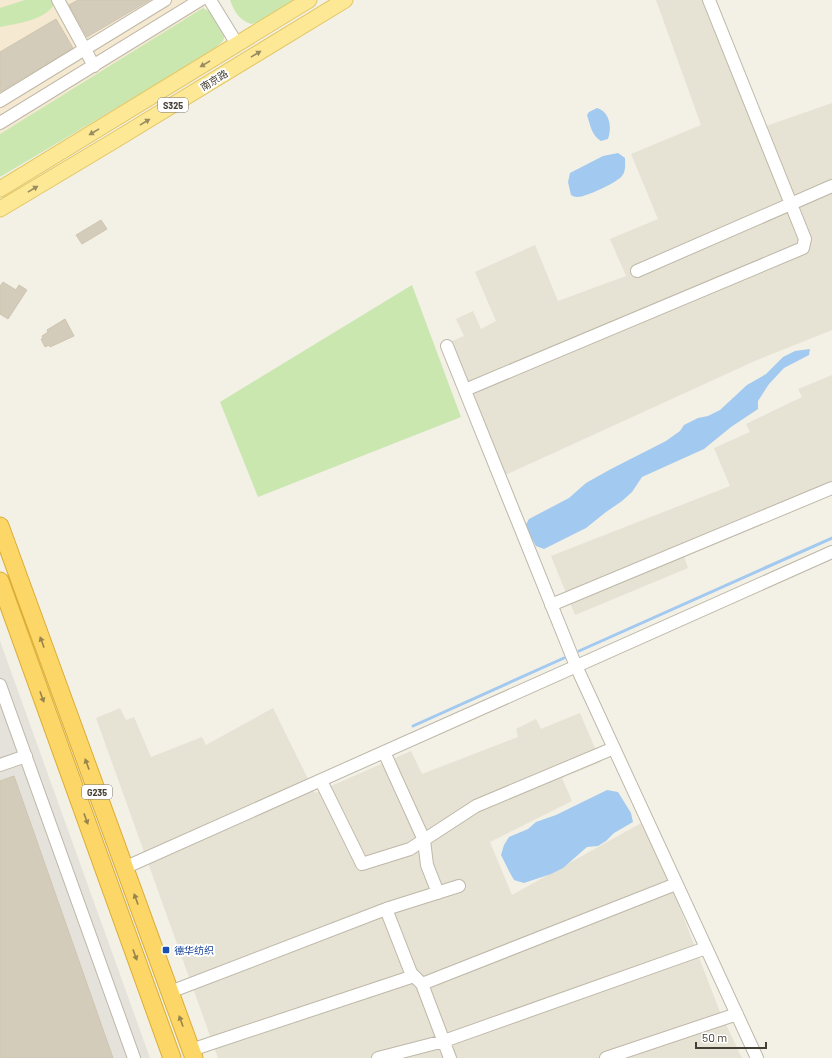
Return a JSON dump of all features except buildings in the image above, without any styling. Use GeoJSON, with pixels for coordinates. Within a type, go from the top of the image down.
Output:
{"type":"FeatureCollection","features":[{"type":"Feature","properties":{"kind":"highway","name":"G235"},"geometry":{"type":"LineString","coordinates":[[0,526],[193,1054]]}},
{"type":"Feature","properties":{"kind":"highway","name":"G235"},"geometry":{"type":"LineString","coordinates":[[0,581],[172,1058]]}},
{"type":"Feature","properties":{"kind":"main road","name":"南京路"},"geometry":{"type":"LineString","coordinates":[[0,189],[310,0]]}},
{"type":"Feature","properties":{"kind":"main road","name":"南京路"},"geometry":{"type":"LineString","coordinates":[[0,209],[344,0]]}},
{"type":"Feature","properties":{"kind":"street"},"geometry":{"type":"LineString","coordinates":[[58,0],[94,66]]}},
{"type":"Feature","properties":{"kind":"street"},"geometry":{"type":"LineString","coordinates":[[0,101],[165,0]]}},
{"type":"Feature","properties":{"kind":"street"},"geometry":{"type":"LineString","coordinates":[[0,123],[200,0]]}},
{"type":"Feature","properties":{"kind":"street"},"geometry":{"type":"LineString","coordinates":[[210,0],[237,44]]}},
{"type":"Feature","properties":{"kind":"street"},"geometry":{"type":"LineString","coordinates":[[465,390],[803,248],[805,238],[709,0]]}},
{"type":"Feature","properties":{"kind":"street"},"geometry":{"type":"LineString","coordinates":[[637,271],[832,186]]}},
{"type":"Feature","properties":{"kind":"street"},"geometry":{"type":"LineString","coordinates":[[447,346],[576,666],[757,1058]]}},
{"type":"Feature","properties":{"kind":"street"},"geometry":{"type":"LineString","coordinates":[[551,605],[832,488]]}},
{"type":"Feature","properties":{"kind":"street"},"geometry":{"type":"LineString","coordinates":[[124,868],[832,552]]}},
{"type":"Feature","properties":{"kind":"street"},"geometry":{"type":"LineString","coordinates":[[0,685],[134,1058]]}},
{"type":"Feature","properties":{"kind":"street"},"geometry":{"type":"LineString","coordinates":[[321,781],[362,864],[410,849],[476,806],[614,748]]}},
{"type":"Feature","properties":{"kind":"street"},"geometry":{"type":"LineString","coordinates":[[384,752],[424,840],[427,865],[438,893]]}},
{"type":"Feature","properties":{"kind":"street"},"geometry":{"type":"LineString","coordinates":[[0,765],[26,756]]}},
{"type":"Feature","properties":{"kind":"street"},"geometry":{"type":"LineString","coordinates":[[193,1054],[418,980],[676,884]]}},
{"type":"Feature","properties":{"kind":"street"},"geometry":{"type":"LineString","coordinates":[[170,992],[386,909],[460,886]]}},
{"type":"Feature","properties":{"kind":"street"},"geometry":{"type":"LineString","coordinates":[[386,909],[411,973],[418,980],[450,1058]]}},
{"type":"Feature","properties":{"kind":"street"},"geometry":{"type":"LineString","coordinates":[[378,1058],[444,1041],[706,948]]}},
{"type":"Feature","properties":{"kind":"street"},"geometry":{"type":"LineString","coordinates":[[606,1058],[737,1014]]}},
{"type":"Feature","properties":{"kind":"shaded area"},"geometry":{"type":"Polygon","coordinates":[[[0,0],[216,0],[0,134],[0,0]]]}},
{"type":"Feature","properties":{"kind":"shaded area"},"geometry":{"type":"Polygon","coordinates":[[[656,0],[702,0],[755,130],[832,103],[832,330],[757,360],[503,476],[450,342],[464,336],[456,319],[473,311],[481,329],[496,321],[475,272],[535,245],[558,301],[626,276],[610,239],[658,219],[631,154],[701,125],[656,0]]]}},
{"type":"Feature","properties":{"kind":"shaded area"},"geometry":{"type":"Polygon","coordinates":[[[832,375],[832,496],[831,495],[684,556],[688,568],[575,615],[551,556],[730,486],[714,448],[750,432],[746,424],[802,397],[798,389],[832,375]]]}},
{"type":"Feature","properties":{"kind":"shaded area"},"geometry":{"type":"Polygon","coordinates":[[[0,641],[150,1058],[0,1058],[0,641]]]}},
{"type":"Feature","properties":{"kind":"shaded area"},"geometry":{"type":"Polygon","coordinates":[[[120,708],[126,720],[134,717],[151,757],[202,737],[206,745],[273,708],[315,793],[411,751],[422,774],[518,737],[516,729],[536,719],[541,729],[580,713],[601,762],[562,778],[572,801],[490,842],[512,895],[643,822],[678,903],[720,1012],[742,1058],[218,1058],[96,718],[120,708]]]}},
{"type":"Feature","properties":{"kind":"green space"},"geometry":{"type":"Polygon","coordinates":[[[25,0],[52,0],[54,5],[43,15],[37,18],[0,27],[0,8],[25,0]]]}},
{"type":"Feature","properties":{"kind":"green space"},"geometry":{"type":"Polygon","coordinates":[[[230,0],[294,0],[259,22],[251,24],[243,20],[238,15],[230,0]]]}},
{"type":"Feature","properties":{"kind":"green space"},"geometry":{"type":"Polygon","coordinates":[[[203,8],[211,12],[225,35],[223,41],[215,48],[0,177],[0,134],[203,8]]]}},
{"type":"Feature","properties":{"kind":"green space"},"geometry":{"type":"Polygon","coordinates":[[[412,285],[461,417],[258,497],[220,402],[412,285]]]}},
{"type":"Feature","properties":{"kind":"water"},"geometry":{"type":"Polygon","coordinates":[[[597,108],[605,113],[610,125],[608,139],[601,141],[593,133],[587,115],[589,112],[597,108]]]}},
{"type":"Feature","properties":{"kind":"water"},"geometry":{"type":"Polygon","coordinates":[[[618,153],[625,158],[624,172],[619,179],[608,186],[581,197],[571,195],[568,182],[570,173],[603,156],[618,153]]]}},
{"type":"Feature","properties":{"kind":"water"},"geometry":{"type":"Polygon","coordinates":[[[810,349],[809,355],[784,368],[769,384],[758,401],[758,409],[731,427],[704,449],[642,477],[632,492],[586,528],[544,549],[536,546],[525,526],[529,519],[569,498],[586,483],[666,441],[680,431],[684,425],[720,410],[747,385],[766,374],[783,357],[795,351],[810,349]]]}},
{"type":"Feature","properties":{"kind":"water"},"geometry":{"type":"Polygon","coordinates":[[[607,790],[618,792],[631,813],[633,822],[614,833],[598,846],[587,847],[563,868],[551,874],[524,883],[514,880],[501,855],[504,845],[509,837],[528,829],[536,822],[556,815],[607,790]]]}},
{"type":"Feature","properties":{"kind":"waterway"},"geometry":{"type":"LineString","coordinates":[[579,651],[832,538]]}},
{"type":"Feature","properties":{"kind":"waterway"},"geometry":{"type":"LineString","coordinates":[[413,726],[564,658]]}},
{"type":"Feature","properties":{"kind":"place","name":"德华纺织"},"geometry":{"type":"Point","coordinates":[166,950]}}]}
